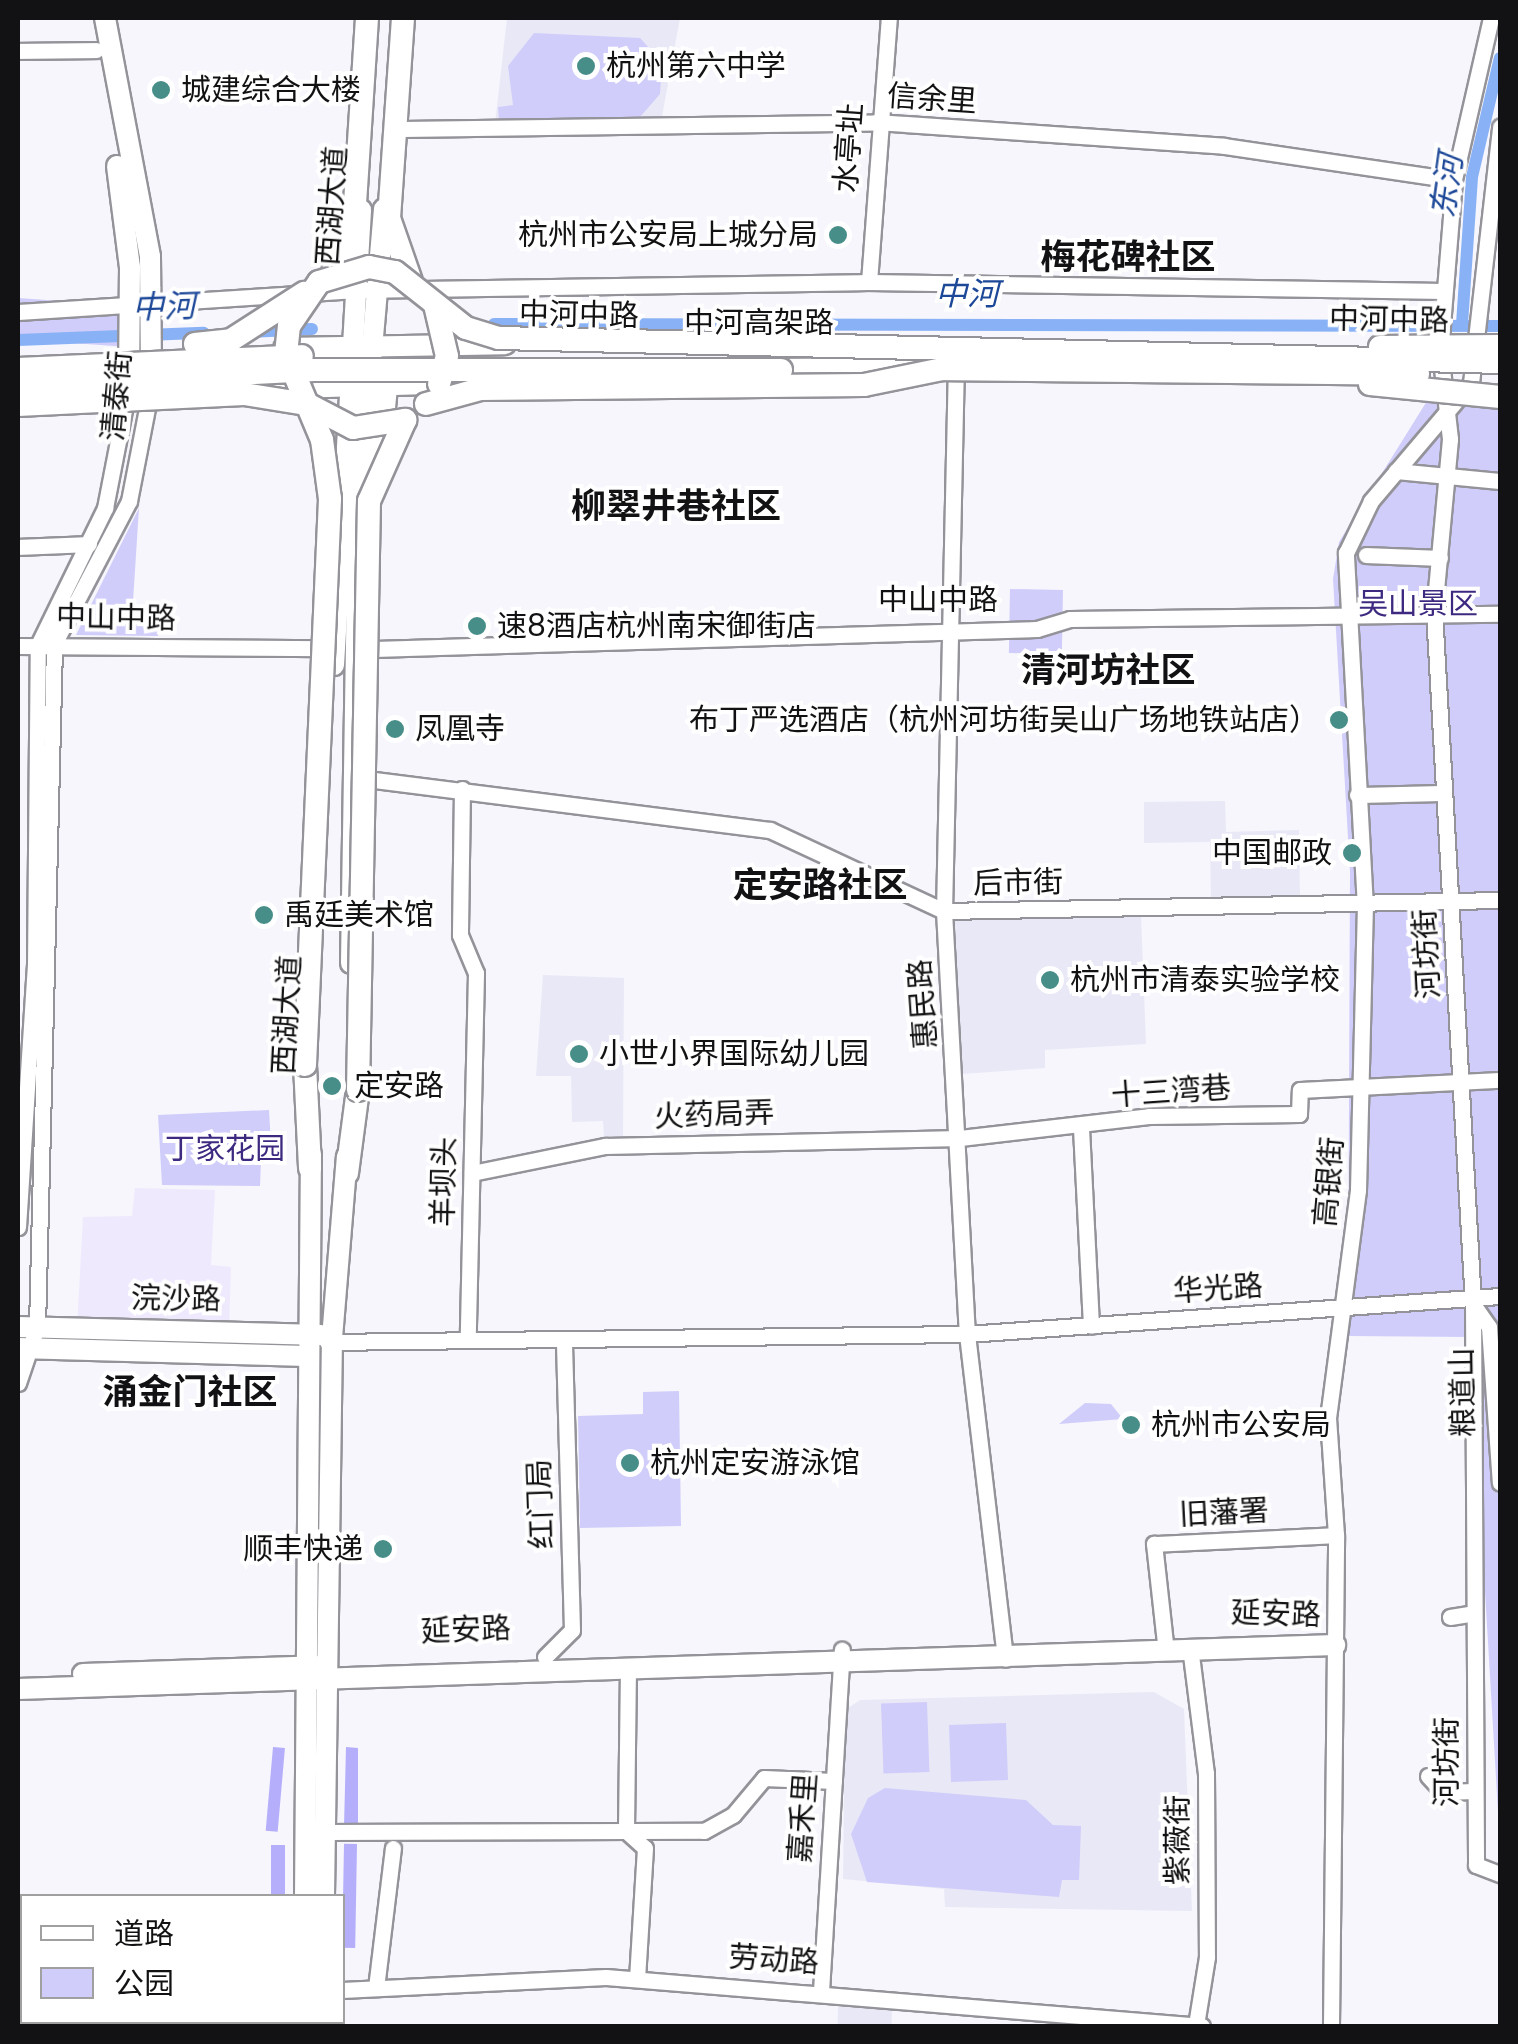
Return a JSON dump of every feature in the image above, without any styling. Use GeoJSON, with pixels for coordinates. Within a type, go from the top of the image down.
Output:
{"type":"FeatureCollection","features":[{"type":"Feature","properties":{"kind":"highway"},"geometry":{"type":"LineString","coordinates":[[310,1168],[305,1066],[330,498],[307,404],[286,354],[289,326],[325,279],[354,219],[369,18]]}},
{"type":"Feature","properties":{"kind":"highway"},"geometry":{"type":"LineString","coordinates":[[401,18],[389,218],[411,281]]}},
{"type":"Feature","properties":{"kind":"highway"},"geometry":{"type":"LineString","coordinates":[[18,353],[231,340],[325,279],[369,267],[411,281],[436,305],[500,338],[856,340],[948,361]]}},
{"type":"Feature","properties":{"kind":"highway"},"geometry":{"type":"LineString","coordinates":[[426,404],[447,356],[436,305]]}},
{"type":"Feature","properties":{"kind":"highway"},"geometry":{"type":"LineString","coordinates":[[1312,366],[1423,340],[1486,345]]}},
{"type":"Feature","properties":{"kind":"highway","name":"中河高架路"},"geometry":{"type":"LineString","coordinates":[[18,369],[205,356],[1312,366],[1500,362]]}},
{"type":"Feature","properties":{"kind":"highway"},"geometry":{"type":"LineString","coordinates":[[347,1174],[358,1090],[369,500],[405,420],[426,404],[480,390],[864,386],[948,361]]}},
{"type":"Feature","properties":{"kind":"highway","name":"中河高架路"},"geometry":{"type":"LineString","coordinates":[[18,385],[314,370],[948,361]]}},
{"type":"Feature","properties":{"kind":"highway"},"geometry":{"type":"LineString","coordinates":[[1312,366],[1500,397]]}},
{"type":"Feature","properties":{"kind":"highway","name":"中河高架路"},"geometry":{"type":"LineString","coordinates":[[1312,366],[1500,376]]}},
{"type":"Feature","properties":{"kind":"highway"},"geometry":{"type":"LineString","coordinates":[[18,405],[244,394],[307,404],[353,428],[405,420]]}},
{"type":"Feature","properties":{"kind":"main road","name":"清泰街"},"geometry":{"type":"LineString","coordinates":[[91,18],[141,311],[152,348],[151,387]]}},
{"type":"Feature","properties":{"kind":"main road","name":"清泰街"},"geometry":{"type":"LineString","coordinates":[[104,18],[141,311],[130,349],[128,388]]}},
{"type":"Feature","properties":{"kind":"main road","name":"西湖大道"},"geometry":{"type":"LineString","coordinates":[[324,1894],[326,1832],[307,1356],[310,1168],[354,648],[368,389],[356,290],[369,18]]}},
{"type":"Feature","properties":{"kind":"main road","name":"西湖大道"},"geometry":{"type":"LineString","coordinates":[[363,345],[378,290],[401,18]]}},
{"type":"Feature","properties":{"kind":"main road","name":"中河中路"},"geometry":{"type":"LineString","coordinates":[[18,393],[151,387],[368,389],[1441,342],[1486,345],[1500,354]]}},
{"type":"Feature","properties":{"kind":"main road","name":"中河中路"},"geometry":{"type":"LineString","coordinates":[[18,361],[130,349],[363,345],[948,361],[1500,386]]}},
{"type":"Feature","properties":{"kind":"main road"},"geometry":{"type":"LineString","coordinates":[[354,648],[364,635],[368,389]]}},
{"type":"Feature","properties":{"kind":"main road","name":"西湖大道"},"geometry":{"type":"LineString","coordinates":[[305,1894],[320,1673],[332,1338],[347,1174],[354,648]]}},
{"type":"Feature","properties":{"kind":"main road","name":"浣沙路"},"geometry":{"type":"LineString","coordinates":[[27,1327],[308,1332],[332,1338]]}},
{"type":"Feature","properties":{"kind":"main road"},"geometry":{"type":"LineString","coordinates":[[27,1348],[307,1356]]}},
{"type":"Feature","properties":{"kind":"main road","name":"延安路"},"geometry":{"type":"LineString","coordinates":[[1005,1653],[1165,1642],[1335,1646]]}},
{"type":"Feature","properties":{"kind":"main road","name":"延安路"},"geometry":{"type":"LineString","coordinates":[[18,1689],[545,1656],[1191,1656],[1335,1646]]}},
{"type":"Feature","properties":{"kind":"main road","name":"延安路"},"geometry":{"type":"LineString","coordinates":[[18,1676],[628,1668],[842,1656]]}},
{"type":"Feature","properties":{"kind":"street","name":"水亭址"},"geometry":{"type":"LineString","coordinates":[[869,282],[876,122],[889,18]]}},
{"type":"Feature","properties":{"kind":"street"},"geometry":{"type":"LineString","coordinates":[[1484,18],[1491,18]]}},
{"type":"Feature","properties":{"kind":"street","name":"河坊街"},"geometry":{"type":"LineString","coordinates":[[1491,18],[1454,180],[1440,381],[1448,476],[1434,611],[1474,1304],[1476,1865],[1500,1874]]}},
{"type":"Feature","properties":{"kind":"street"},"geometry":{"type":"LineString","coordinates":[[18,51],[96,50]]}},
{"type":"Feature","properties":{"kind":"street","name":"信余里"},"geometry":{"type":"LineString","coordinates":[[402,129],[876,122],[1224,146],[1454,180]]}},
{"type":"Feature","properties":{"kind":"street"},"geometry":{"type":"LineString","coordinates":[[1471,383],[1486,345],[1480,298],[1500,127]]}},
{"type":"Feature","properties":{"kind":"street","name":"中河中路"},"geometry":{"type":"LineString","coordinates":[[18,312],[141,311],[356,290],[869,282],[1444,294]]}},
{"type":"Feature","properties":{"kind":"street","name":"惠民路"},"geometry":{"type":"LineString","coordinates":[[948,361],[952,625],[944,912],[960,1138],[967,1334],[1005,1653]]}},
{"type":"Feature","properties":{"kind":"street","name":"高银街"},"geometry":{"type":"LineString","coordinates":[[1331,2026],[1336,1535],[1328,1418],[1344,1307],[1363,1090],[1365,907],[1344,614],[1346,553],[1396,471],[1471,383]]}},
{"type":"Feature","properties":{"kind":"street","name":"清泰街"},"geometry":{"type":"LineString","coordinates":[[46,645],[129,501],[151,387]]}},
{"type":"Feature","properties":{"kind":"street","name":"清泰街"},"geometry":{"type":"LineString","coordinates":[[46,645],[119,470],[128,388]]}},
{"type":"Feature","properties":{"kind":"street"},"geometry":{"type":"LineString","coordinates":[[1396,471],[1500,482]]}},
{"type":"Feature","properties":{"kind":"street"},"geometry":{"type":"LineString","coordinates":[[18,547],[89,544]]}},
{"type":"Feature","properties":{"kind":"street"},"geometry":{"type":"LineString","coordinates":[[1366,555],[1440,558]]}},
{"type":"Feature","properties":{"kind":"street","name":"中山中路"},"geometry":{"type":"LineString","coordinates":[[18,646],[354,648],[952,625],[1434,611],[1500,614]]}},
{"type":"Feature","properties":{"kind":"street"},"geometry":{"type":"LineString","coordinates":[[18,1226],[26,966],[46,645]]}},
{"type":"Feature","properties":{"kind":"street"},"geometry":{"type":"LineString","coordinates":[[18,1383],[27,1348],[46,645]]}},
{"type":"Feature","properties":{"kind":"street","name":"后市街"},"geometry":{"type":"LineString","coordinates":[[366,778],[770,830],[944,912],[1365,907],[1500,900]]}},
{"type":"Feature","properties":{"kind":"street","name":"羊坝头"},"geometry":{"type":"LineString","coordinates":[[462,790],[460,935],[476,973],[468,1339]]}},
{"type":"Feature","properties":{"kind":"street"},"geometry":{"type":"LineString","coordinates":[[1357,795],[1444,793]]}},
{"type":"Feature","properties":{"kind":"street"},"geometry":{"type":"LineString","coordinates":[[1363,1090],[1500,1080]]}},
{"type":"Feature","properties":{"kind":"street","name":"十三湾巷"},"geometry":{"type":"LineString","coordinates":[[960,1138],[1081,1128],[1149,1116],[1299,1114],[1300,1090],[1363,1090]]}},
{"type":"Feature","properties":{"kind":"street"},"geometry":{"type":"LineString","coordinates":[[1081,1128],[1091,1326]]}},
{"type":"Feature","properties":{"kind":"street","name":"火药局弄"},"geometry":{"type":"LineString","coordinates":[[472,1173],[606,1146],[960,1138]]}},
{"type":"Feature","properties":{"kind":"street","name":"华光路"},"geometry":{"type":"LineString","coordinates":[[967,1334],[1344,1307],[1474,1304],[1500,1296]]}},
{"type":"Feature","properties":{"kind":"street","name":"粮道山"},"geometry":{"type":"LineString","coordinates":[[1474,1304],[1489,1327],[1500,1483]]}},
{"type":"Feature","properties":{"kind":"street"},"geometry":{"type":"LineString","coordinates":[[307,1356],[332,1338],[564,1340],[967,1334]]}},
{"type":"Feature","properties":{"kind":"street","name":"红门局"},"geometry":{"type":"LineString","coordinates":[[545,1656],[572,1630],[564,1340]]}},
{"type":"Feature","properties":{"kind":"street","name":"旧藩署"},"geometry":{"type":"LineString","coordinates":[[1165,1642],[1154,1544],[1336,1535]]}},
{"type":"Feature","properties":{"kind":"street"},"geometry":{"type":"LineString","coordinates":[[1450,1617],[1470,1614]]}},
{"type":"Feature","properties":{"kind":"street","name":"嘉禾里"},"geometry":{"type":"LineString","coordinates":[[821,1991],[842,1656]]}},
{"type":"Feature","properties":{"kind":"street","name":"紫薇街"},"geometry":{"type":"LineString","coordinates":[[1191,1656],[1206,1773],[1207,1957],[1199,2026]]}},
{"type":"Feature","properties":{"kind":"street"},"geometry":{"type":"LineString","coordinates":[[628,1668],[626,1831],[645,1848],[637,1979]]}},
{"type":"Feature","properties":{"kind":"street"},"geometry":{"type":"LineString","coordinates":[[1428,1776],[1443,1792],[1474,1791]]}},
{"type":"Feature","properties":{"kind":"street"},"geometry":{"type":"LineString","coordinates":[[326,1832],[704,1831],[733,1814],[764,1778],[834,1781]]}},
{"type":"Feature","properties":{"kind":"street"},"geometry":{"type":"LineString","coordinates":[[376,1988],[393,1848]]}},
{"type":"Feature","properties":{"kind":"street","name":"劳动路"},"geometry":{"type":"LineString","coordinates":[[345,1990],[637,1979],[821,1991],[1199,2026]]}},
{"type":"Feature","properties":{"kind":"shaded area","name":"杭州第六中学"},"geometry":{"type":"Polygon","coordinates":[[[507,18],[680,18],[661,122],[495,124],[507,18]]]}},
{"type":"Feature","properties":{"kind":"shaded area"},"geometry":{"type":"Polygon","coordinates":[[[1225,801],[1226,832],[1299,830],[1300,897],[1211,899],[1210,842],[1144,843],[1144,802],[1225,801]]]}},
{"type":"Feature","properties":{"kind":"shaded area","name":"杭州市清泰实验学校"},"geometry":{"type":"Polygon","coordinates":[[[1141,916],[1146,1044],[1045,1050],[1045,1068],[962,1074],[951,917],[1141,916]]]}},
{"type":"Feature","properties":{"kind":"shaded area","name":"小世小界国际幼儿园"},"geometry":{"type":"Polygon","coordinates":[[[543,975],[624,978],[623,1137],[604,1137],[603,1121],[572,1122],[571,1076],[536,1076],[543,975]]]}},
{"type":"Feature","properties":{"kind":"shaded area"},"geometry":{"type":"Polygon","coordinates":[[[135,1188],[215,1190],[211,1265],[231,1267],[229,1330],[77,1328],[83,1217],[132,1216],[135,1188]]]}},
{"type":"Feature","properties":{"kind":"shaded area"},"geometry":{"type":"Polygon","coordinates":[[[1154,1692],[1184,1709],[1192,1911],[945,1907],[944,1889],[843,1879],[845,1710],[860,1700],[1154,1692]]]}},
{"type":"Feature","properties":{"kind":"shaded area"},"geometry":{"type":"Polygon","coordinates":[[[273,1747],[285,1748],[278,1832],[266,1831],[273,1747]]]}},
{"type":"Feature","properties":{"kind":"shaded area"},"geometry":{"type":"Polygon","coordinates":[[[346,1747],[358,1748],[358,1826],[344,1827],[346,1747]]]}},
{"type":"Feature","properties":{"kind":"shaded area"},"geometry":{"type":"Polygon","coordinates":[[[344,1844],[357,1844],[355,1948],[345,1948],[344,1844]]]}},
{"type":"Feature","properties":{"kind":"shaded area"},"geometry":{"type":"Polygon","coordinates":[[[271,1845],[285,1845],[285,1894],[271,1894],[271,1845]]]}},
{"type":"Feature","properties":{"kind":"shaded area"},"geometry":{"type":"Polygon","coordinates":[[[838,2007],[892,2008],[892,2026],[838,2026],[838,2007]]]}},
{"type":"Feature","properties":{"kind":"green space","name":"杭州第六中学"},"geometry":{"type":"Polygon","coordinates":[[[534,33],[640,38],[662,62],[660,94],[640,117],[499,120],[498,107],[513,105],[508,66],[534,33]]]}},
{"type":"Feature","properties":{"kind":"green space"},"geometry":{"type":"Polygon","coordinates":[[[18,298],[131,306],[128,347],[18,339],[18,298]]]}},
{"type":"Feature","properties":{"kind":"green space","name":"吴山景区"},"geometry":{"type":"Polygon","coordinates":[[[1432,393],[1500,404],[1500,1846],[1470,1337],[1348,1336],[1350,872],[1333,579],[1339,542],[1432,393]]]}},
{"type":"Feature","properties":{"kind":"green space"},"geometry":{"type":"Polygon","coordinates":[[[139,508],[132,617],[160,619],[158,636],[76,635],[139,508]]]}},
{"type":"Feature","properties":{"kind":"green space"},"geometry":{"type":"Polygon","coordinates":[[[1010,589],[1063,590],[1062,654],[1009,653],[1010,589]]]}},
{"type":"Feature","properties":{"kind":"green space","name":"丁家花园"},"geometry":{"type":"Polygon","coordinates":[[[269,1110],[272,1162],[261,1160],[260,1186],[162,1185],[158,1115],[269,1110]]]}},
{"type":"Feature","properties":{"kind":"green space","name":"杭州定安游泳馆"},"geometry":{"type":"Polygon","coordinates":[[[679,1391],[681,1526],[580,1528],[578,1416],[643,1414],[643,1392],[679,1391]]]}},
{"type":"Feature","properties":{"kind":"green space"},"geometry":{"type":"Polygon","coordinates":[[[1085,1403],[1111,1404],[1123,1419],[1059,1424],[1085,1403]]]}},
{"type":"Feature","properties":{"kind":"green space"},"geometry":{"type":"Polygon","coordinates":[[[927,1702],[929,1772],[883,1774],[881,1704],[927,1702]]]}},
{"type":"Feature","properties":{"kind":"green space"},"geometry":{"type":"Polygon","coordinates":[[[1006,1723],[1008,1780],[951,1782],[949,1725],[1006,1723]]]}},
{"type":"Feature","properties":{"kind":"green space"},"geometry":{"type":"Polygon","coordinates":[[[885,1788],[1026,1800],[1053,1825],[1081,1826],[1079,1880],[1062,1880],[1059,1897],[867,1882],[851,1834],[868,1798],[885,1788]]]}},
{"type":"Feature","properties":{"kind":"waterway","name":"东河"},"geometry":{"type":"LineString","coordinates":[[1462,324],[1472,177],[1500,58]]}},
{"type":"Feature","properties":{"kind":"waterway","name":"中河"},"geometry":{"type":"LineString","coordinates":[[494,324],[1500,326]]}},
{"type":"Feature","properties":{"kind":"waterway","name":"中河"},"geometry":{"type":"LineString","coordinates":[[249,332],[312,329]]}},
{"type":"Feature","properties":{"kind":"waterway","name":"中河"},"geometry":{"type":"LineString","coordinates":[[18,340],[204,333]]}},
{"type":"Feature","properties":{"kind":"place","name":"杭州第六中学"},"geometry":{"type":"Point","coordinates":[586,66]}},
{"type":"Feature","properties":{"kind":"place","name":"城建综合大楼"},"geometry":{"type":"Point","coordinates":[161,90]}},
{"type":"Feature","properties":{"kind":"place","name":"杭州市公安局上城分局"},"geometry":{"type":"Point","coordinates":[838,235]}},
{"type":"Feature","properties":{"kind":"place","name":"速8酒店杭州南宋御街店"},"geometry":{"type":"Point","coordinates":[477,626]}},
{"type":"Feature","properties":{"kind":"place","name":"布丁严选酒店（杭州河坊街吴山广场地铁站店）"},"geometry":{"type":"Point","coordinates":[1339,720]}},
{"type":"Feature","properties":{"kind":"place","name":"凤凰寺"},"geometry":{"type":"Point","coordinates":[395,729]}},
{"type":"Feature","properties":{"kind":"place","name":"中国邮政"},"geometry":{"type":"Point","coordinates":[1352,853]}},
{"type":"Feature","properties":{"kind":"place","name":"禹廷美术馆"},"geometry":{"type":"Point","coordinates":[264,915]}},
{"type":"Feature","properties":{"kind":"place","name":"杭州市清泰实验学校"},"geometry":{"type":"Point","coordinates":[1050,980]}},
{"type":"Feature","properties":{"kind":"place","name":"小世小界国际幼儿园"},"geometry":{"type":"Point","coordinates":[579,1054]}},
{"type":"Feature","properties":{"kind":"place","name":"定安路"},"geometry":{"type":"Point","coordinates":[332,1086]}},
{"type":"Feature","properties":{"kind":"place","name":"杭州市公安局"},"geometry":{"type":"Point","coordinates":[1131,1425]}},
{"type":"Feature","properties":{"kind":"place","name":"杭州定安游泳馆"},"geometry":{"type":"Point","coordinates":[630,1463]}},
{"type":"Feature","properties":{"kind":"place","name":"顺丰快递"},"geometry":{"type":"Point","coordinates":[383,1549]}},
{"type":"Feature","properties":{"kind":"district","name":"梅花碑社区"},"geometry":{"type":"Point","coordinates":[1128,257]}},
{"type":"Feature","properties":{"kind":"district","name":"柳翠井巷社区"},"geometry":{"type":"Point","coordinates":[676,506]}},
{"type":"Feature","properties":{"kind":"district","name":"清河坊社区"},"geometry":{"type":"Point","coordinates":[1108,670]}},
{"type":"Feature","properties":{"kind":"district","name":"定安路社区"},"geometry":{"type":"Point","coordinates":[820,885]}},
{"type":"Feature","properties":{"kind":"district","name":"涌金门社区"},"geometry":{"type":"Point","coordinates":[190,1392]}}]}
